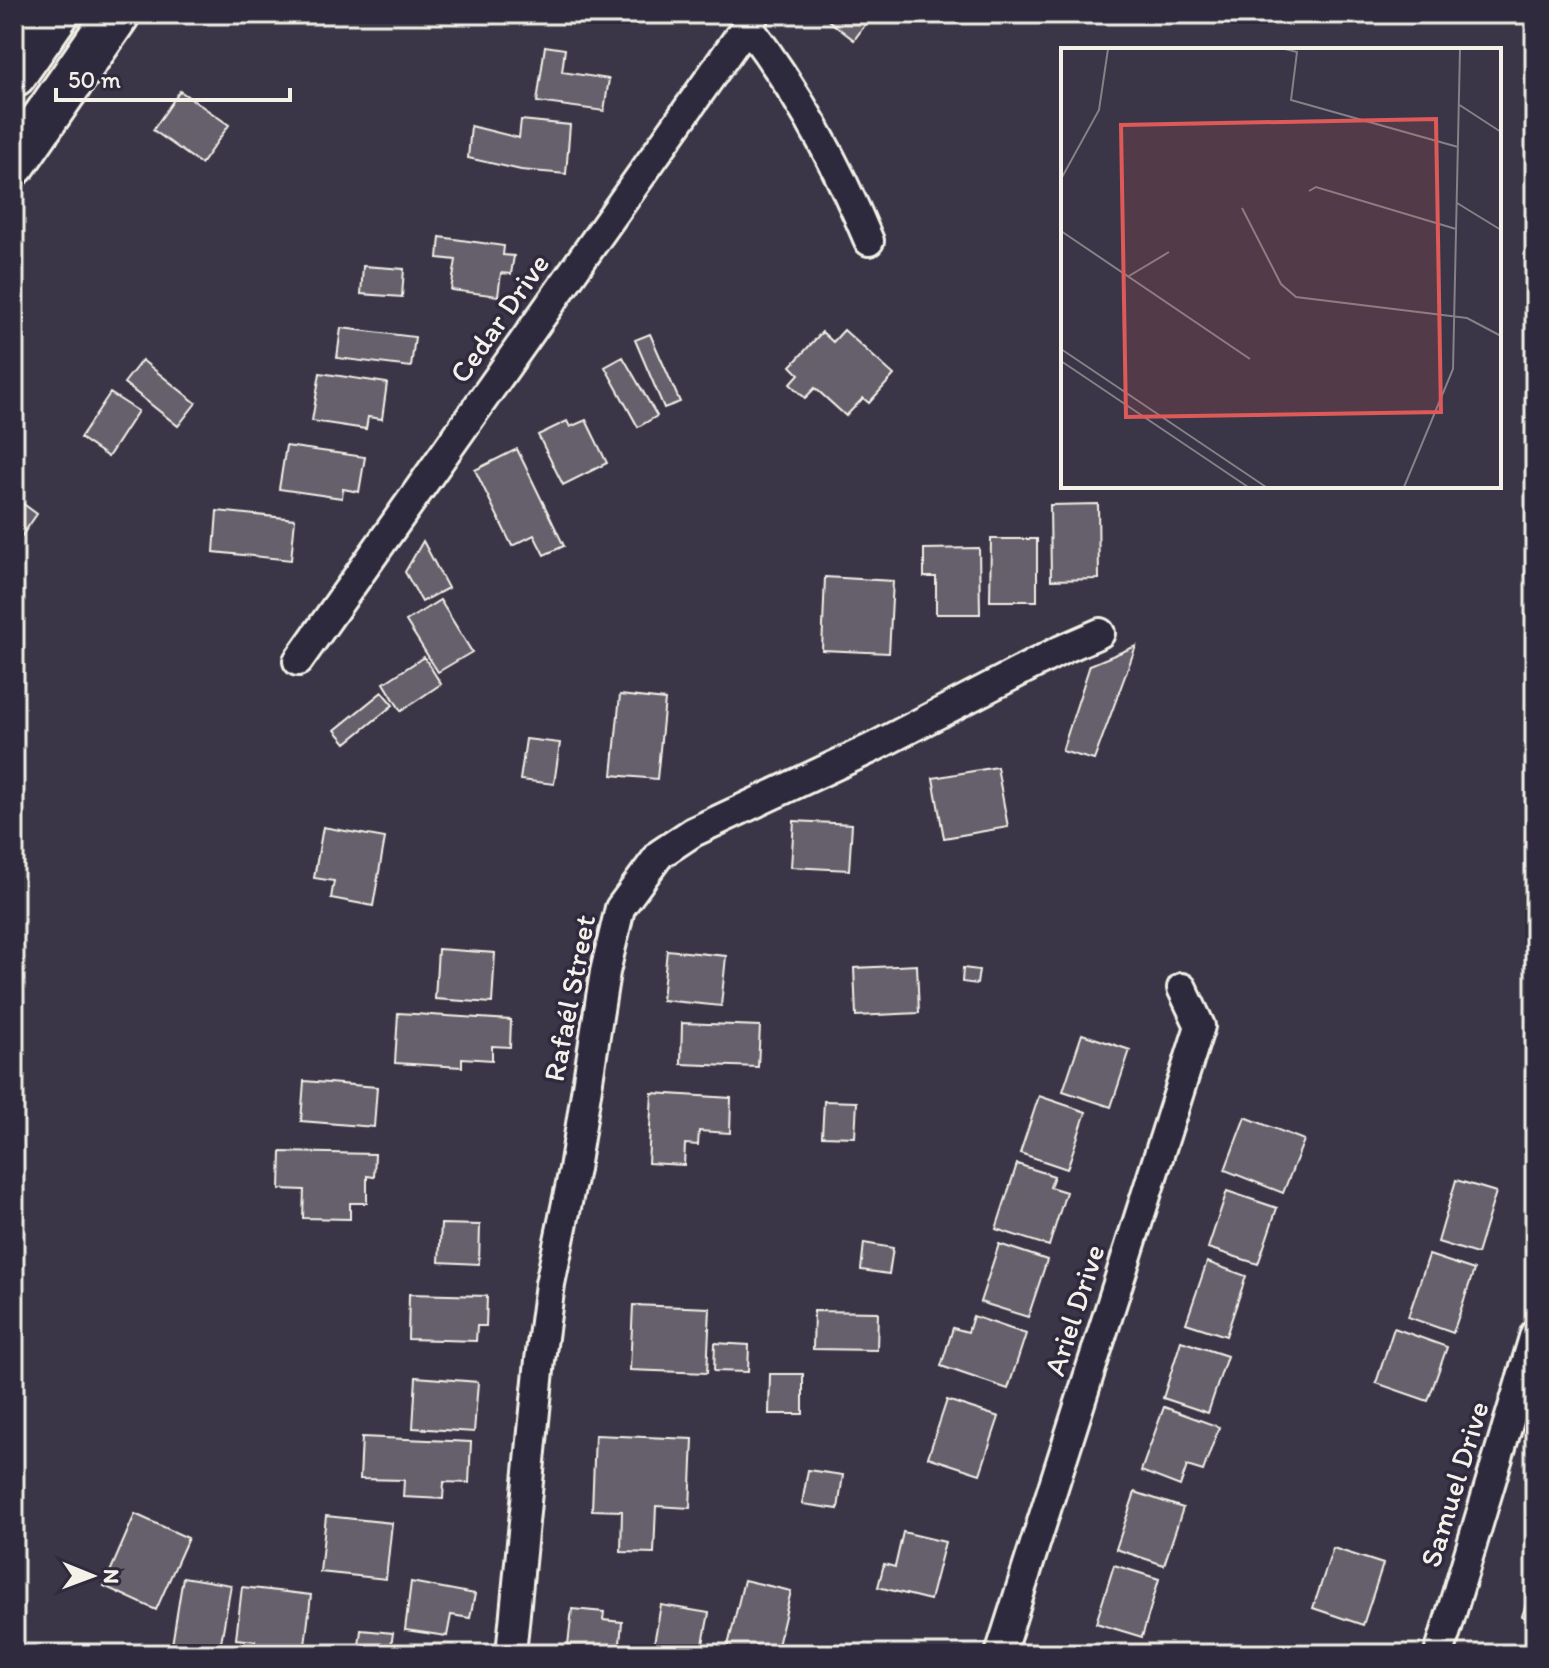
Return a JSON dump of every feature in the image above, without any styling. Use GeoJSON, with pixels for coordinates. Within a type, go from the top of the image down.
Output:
{"type":"FeatureCollection","features":[{"type":"Feature","properties":{"kind":"main road"},"geometry":{"type":"LineString","coordinates":[[14,74],[56,14]]}},
{"type":"Feature","properties":{"kind":"main road"},"geometry":{"type":"LineString","coordinates":[[14,163],[117,14]]}},
{"type":"Feature","properties":{"kind":"street"},"geometry":{"type":"LineString","coordinates":[[751,20],[844,181],[869,241]]}},
{"type":"Feature","properties":{"kind":"street","name":"Cedar Drive"},"geometry":{"type":"LineString","coordinates":[[298,661],[751,20]]}},
{"type":"Feature","properties":{"kind":"street","name":"Rafaél Street"},"geometry":{"type":"LineString","coordinates":[[511,1654],[550,1284],[574,1169],[605,972],[620,908],[660,854],[693,832],[872,748],[1100,633]]}},
{"type":"Feature","properties":{"kind":"street","name":"Ariel Drive"},"geometry":{"type":"LineString","coordinates":[[1000,1654],[1200,1026],[1182,988]]}},
{"type":"Feature","properties":{"kind":"street","name":"Samuel Drive"},"geometry":{"type":"LineString","coordinates":[[1439,1654],[1535,1334]]}},
{"type":"Feature","properties":{"kind":"building"},"geometry":{"type":"Polygon","coordinates":[[[820,14],[873,14],[854,40],[820,14]]]}},
{"type":"Feature","properties":{"kind":"building"},"geometry":{"type":"Polygon","coordinates":[[[545,46],[565,49],[562,72],[609,79],[604,111],[537,102],[545,46]]]}},
{"type":"Feature","properties":{"kind":"building"},"geometry":{"type":"Polygon","coordinates":[[[180,91],[229,125],[201,164],[153,130],[180,91]]]}},
{"type":"Feature","properties":{"kind":"building"},"geometry":{"type":"Polygon","coordinates":[[[521,120],[570,125],[566,174],[521,170],[468,158],[471,126],[519,138],[521,120]]]}},
{"type":"Feature","properties":{"kind":"building"},"geometry":{"type":"Polygon","coordinates":[[[440,237],[504,246],[503,255],[514,256],[511,274],[501,273],[498,296],[451,290],[456,260],[438,258],[440,237]]]}},
{"type":"Feature","properties":{"kind":"building"},"geometry":{"type":"Polygon","coordinates":[[[363,266],[404,269],[402,297],[361,294],[363,266]]]}},
{"type":"Feature","properties":{"kind":"building"},"geometry":{"type":"Polygon","coordinates":[[[341,328],[415,337],[411,367],[337,358],[341,328]]]}},
{"type":"Feature","properties":{"kind":"building"},"geometry":{"type":"Polygon","coordinates":[[[844,330],[894,375],[869,403],[863,398],[846,416],[815,388],[805,398],[790,384],[799,374],[791,366],[822,332],[833,342],[844,330]]]}},
{"type":"Feature","properties":{"kind":"building"},"geometry":{"type":"Polygon","coordinates":[[[650,334],[680,402],[664,408],[635,340],[650,334]]]}},
{"type":"Feature","properties":{"kind":"building"},"geometry":{"type":"Polygon","coordinates":[[[623,357],[657,416],[638,427],[605,367],[623,357]]]}},
{"type":"Feature","properties":{"kind":"building"},"geometry":{"type":"Polygon","coordinates":[[[142,360],[196,403],[178,426],[124,383],[142,360]]]}},
{"type":"Feature","properties":{"kind":"building"},"geometry":{"type":"Polygon","coordinates":[[[320,373],[387,383],[382,419],[368,417],[366,429],[312,421],[320,373]]]}},
{"type":"Feature","properties":{"kind":"building"},"geometry":{"type":"Polygon","coordinates":[[[110,393],[138,411],[108,457],[80,438],[110,393]]]}},
{"type":"Feature","properties":{"kind":"building"},"geometry":{"type":"Polygon","coordinates":[[[586,420],[607,463],[563,485],[538,435],[567,421],[570,427],[586,420]]]}},
{"type":"Feature","properties":{"kind":"building"},"geometry":{"type":"Polygon","coordinates":[[[286,446],[365,457],[359,492],[343,489],[342,498],[279,489],[286,446]]]}},
{"type":"Feature","properties":{"kind":"building"},"geometry":{"type":"Polygon","coordinates":[[[517,449],[564,546],[544,555],[534,535],[512,546],[475,470],[517,449]]]}},
{"type":"Feature","properties":{"kind":"building"},"geometry":{"type":"Polygon","coordinates":[[[14,497],[37,514],[14,547],[14,497]]]}},
{"type":"Feature","properties":{"kind":"building"},"geometry":{"type":"Polygon","coordinates":[[[1098,504],[1099,579],[1051,580],[1050,505],[1098,504]]]}},
{"type":"Feature","properties":{"kind":"building"},"geometry":{"type":"Polygon","coordinates":[[[217,511],[295,519],[291,560],[214,552],[217,511]]]}},
{"type":"Feature","properties":{"kind":"building"},"geometry":{"type":"Polygon","coordinates":[[[991,539],[1037,539],[1037,601],[990,601],[991,539]]]}},
{"type":"Feature","properties":{"kind":"building"},"geometry":{"type":"Polygon","coordinates":[[[423,541],[448,588],[422,602],[405,572],[423,541]]]}},
{"type":"Feature","properties":{"kind":"building"},"geometry":{"type":"Polygon","coordinates":[[[979,548],[980,614],[936,614],[936,577],[924,577],[924,549],[979,548]]]}},
{"type":"Feature","properties":{"kind":"building"},"geometry":{"type":"Polygon","coordinates":[[[825,577],[893,581],[889,653],[822,650],[825,577]]]}},
{"type":"Feature","properties":{"kind":"building"},"geometry":{"type":"Polygon","coordinates":[[[440,600],[472,652],[438,672],[406,621],[440,600]]]}},
{"type":"Feature","properties":{"kind":"building"},"geometry":{"type":"Polygon","coordinates":[[[1136,646],[1094,760],[1062,751],[1090,665],[1136,646]]]}},
{"type":"Feature","properties":{"kind":"building"},"geometry":{"type":"Polygon","coordinates":[[[424,657],[441,684],[401,711],[384,683],[424,657]]]}},
{"type":"Feature","properties":{"kind":"building"},"geometry":{"type":"Polygon","coordinates":[[[382,692],[393,705],[346,743],[335,730],[382,692]]]}},
{"type":"Feature","properties":{"kind":"building"},"geometry":{"type":"Polygon","coordinates":[[[620,695],[665,700],[657,779],[612,775],[620,695]]]}},
{"type":"Feature","properties":{"kind":"building"},"geometry":{"type":"Polygon","coordinates":[[[526,739],[560,743],[554,784],[520,780],[526,739]]]}},
{"type":"Feature","properties":{"kind":"building"},"geometry":{"type":"Polygon","coordinates":[[[997,767],[1008,827],[944,838],[933,778],[997,767]]]}},
{"type":"Feature","properties":{"kind":"building"},"geometry":{"type":"Polygon","coordinates":[[[794,821],[852,824],[849,870],[791,867],[794,821]]]}},
{"type":"Feature","properties":{"kind":"building"},"geometry":{"type":"Polygon","coordinates":[[[323,827],[385,838],[373,906],[331,898],[334,881],[314,878],[323,827]]]}},
{"type":"Feature","properties":{"kind":"building"},"geometry":{"type":"Polygon","coordinates":[[[438,949],[495,953],[492,1003],[435,999],[438,949]]]}},
{"type":"Feature","properties":{"kind":"building"},"geometry":{"type":"Polygon","coordinates":[[[667,950],[726,956],[721,1006],[662,1000],[667,950]]]}},
{"type":"Feature","properties":{"kind":"building"},"geometry":{"type":"Polygon","coordinates":[[[917,965],[919,1013],[856,1016],[854,968],[917,965]]]}},
{"type":"Feature","properties":{"kind":"building"},"geometry":{"type":"Polygon","coordinates":[[[963,968],[979,970],[977,984],[962,982],[963,968]]]}},
{"type":"Feature","properties":{"kind":"building"},"geometry":{"type":"Polygon","coordinates":[[[398,1013],[511,1020],[510,1047],[492,1046],[492,1060],[462,1058],[462,1067],[395,1063],[398,1013]]]}},
{"type":"Feature","properties":{"kind":"building"},"geometry":{"type":"Polygon","coordinates":[[[682,1023],[760,1026],[758,1067],[681,1064],[682,1023]]]}},
{"type":"Feature","properties":{"kind":"building"},"geometry":{"type":"Polygon","coordinates":[[[1082,1034],[1130,1050],[1111,1107],[1063,1091],[1082,1034]]]}},
{"type":"Feature","properties":{"kind":"building"},"geometry":{"type":"Polygon","coordinates":[[[304,1081],[377,1087],[374,1127],[301,1121],[304,1081]]]}},
{"type":"Feature","properties":{"kind":"building"},"geometry":{"type":"Polygon","coordinates":[[[652,1093],[731,1098],[730,1133],[699,1131],[698,1145],[685,1144],[684,1165],[648,1163],[652,1093]]]}},
{"type":"Feature","properties":{"kind":"building"},"geometry":{"type":"Polygon","coordinates":[[[1039,1096],[1086,1112],[1067,1169],[1020,1153],[1039,1096]]]}},
{"type":"Feature","properties":{"kind":"building"},"geometry":{"type":"Polygon","coordinates":[[[824,1101],[857,1102],[855,1137],[822,1136],[824,1101]]]}},
{"type":"Feature","properties":{"kind":"building"},"geometry":{"type":"Polygon","coordinates":[[[1245,1117],[1304,1140],[1283,1193],[1225,1170],[1245,1117]]]}},
{"type":"Feature","properties":{"kind":"building"},"geometry":{"type":"Polygon","coordinates":[[[281,1152],[375,1154],[374,1177],[367,1176],[367,1203],[350,1203],[350,1219],[303,1218],[304,1190],[280,1189],[281,1152]]]}},
{"type":"Feature","properties":{"kind":"building"},"geometry":{"type":"Polygon","coordinates":[[[1017,1164],[1054,1176],[1050,1187],[1066,1192],[1049,1246],[996,1229],[1017,1164]]]}},
{"type":"Feature","properties":{"kind":"building"},"geometry":{"type":"Polygon","coordinates":[[[1456,1180],[1496,1192],[1477,1254],[1438,1242],[1456,1180]]]}},
{"type":"Feature","properties":{"kind":"building"},"geometry":{"type":"Polygon","coordinates":[[[1227,1191],[1277,1208],[1258,1264],[1208,1248],[1227,1191]]]}},
{"type":"Feature","properties":{"kind":"building"},"geometry":{"type":"Polygon","coordinates":[[[441,1224],[480,1225],[479,1264],[439,1262],[441,1224]]]}},
{"type":"Feature","properties":{"kind":"building"},"geometry":{"type":"Polygon","coordinates":[[[864,1243],[893,1248],[889,1274],[861,1270],[864,1243]]]}},
{"type":"Feature","properties":{"kind":"building"},"geometry":{"type":"Polygon","coordinates":[[[999,1244],[1047,1260],[1028,1317],[980,1302],[999,1244]]]}},
{"type":"Feature","properties":{"kind":"building"},"geometry":{"type":"Polygon","coordinates":[[[1429,1255],[1474,1270],[1453,1333],[1408,1317],[1429,1255]]]}},
{"type":"Feature","properties":{"kind":"building"},"geometry":{"type":"Polygon","coordinates":[[[1207,1262],[1246,1276],[1226,1336],[1186,1323],[1207,1262]]]}},
{"type":"Feature","properties":{"kind":"building"},"geometry":{"type":"Polygon","coordinates":[[[409,1294],[487,1296],[486,1326],[477,1326],[476,1341],[408,1339],[409,1294]]]}},
{"type":"Feature","properties":{"kind":"building"},"geometry":{"type":"Polygon","coordinates":[[[633,1305],[710,1308],[707,1373],[630,1370],[633,1305]]]}},
{"type":"Feature","properties":{"kind":"building"},"geometry":{"type":"Polygon","coordinates":[[[814,1311],[878,1312],[877,1350],[813,1349],[814,1311]]]}},
{"type":"Feature","properties":{"kind":"building"},"geometry":{"type":"Polygon","coordinates":[[[973,1316],[1026,1334],[1008,1389],[941,1366],[953,1328],[968,1332],[973,1316]]]}},
{"type":"Feature","properties":{"kind":"building"},"geometry":{"type":"Polygon","coordinates":[[[1394,1328],[1447,1347],[1428,1401],[1376,1383],[1394,1328]]]}},
{"type":"Feature","properties":{"kind":"building"},"geometry":{"type":"Polygon","coordinates":[[[1181,1341],[1227,1356],[1208,1413],[1163,1398],[1181,1341]]]}},
{"type":"Feature","properties":{"kind":"building"},"geometry":{"type":"Polygon","coordinates":[[[715,1343],[749,1345],[748,1372],[714,1371],[715,1343]]]}},
{"type":"Feature","properties":{"kind":"building"},"geometry":{"type":"Polygon","coordinates":[[[770,1374],[803,1374],[803,1414],[769,1414],[770,1374]]]}},
{"type":"Feature","properties":{"kind":"building"},"geometry":{"type":"Polygon","coordinates":[[[416,1377],[478,1382],[474,1432],[413,1428],[416,1377]]]}},
{"type":"Feature","properties":{"kind":"building"},"geometry":{"type":"Polygon","coordinates":[[[947,1400],[999,1417],[980,1474],[928,1457],[947,1400]]]}},
{"type":"Feature","properties":{"kind":"building"},"geometry":{"type":"Polygon","coordinates":[[[1164,1407],[1219,1427],[1203,1471],[1187,1466],[1180,1486],[1141,1471],[1164,1407]]]}},
{"type":"Feature","properties":{"kind":"building"},"geometry":{"type":"Polygon","coordinates":[[[595,1435],[693,1439],[690,1508],[656,1506],[654,1553],[621,1552],[622,1511],[592,1510],[595,1435]]]}},
{"type":"Feature","properties":{"kind":"building"},"geometry":{"type":"Polygon","coordinates":[[[362,1437],[471,1442],[469,1483],[444,1482],[443,1499],[403,1497],[404,1480],[360,1479],[362,1437]]]}},
{"type":"Feature","properties":{"kind":"building"},"geometry":{"type":"Polygon","coordinates":[[[808,1470],[843,1475],[838,1509],[802,1504],[808,1470]]]}},
{"type":"Feature","properties":{"kind":"building"},"geometry":{"type":"Polygon","coordinates":[[[1135,1492],[1183,1508],[1164,1565],[1116,1549],[1135,1492]]]}},
{"type":"Feature","properties":{"kind":"building"},"geometry":{"type":"Polygon","coordinates":[[[135,1514],[188,1538],[156,1610],[104,1586],[135,1514]]]}},
{"type":"Feature","properties":{"kind":"building"},"geometry":{"type":"Polygon","coordinates":[[[326,1516],[392,1523],[386,1579],[320,1572],[326,1516]]]}},
{"type":"Feature","properties":{"kind":"building"},"geometry":{"type":"Polygon","coordinates":[[[903,1532],[945,1542],[930,1600],[878,1587],[884,1564],[895,1567],[903,1532]]]}},
{"type":"Feature","properties":{"kind":"building"},"geometry":{"type":"Polygon","coordinates":[[[1333,1548],[1383,1564],[1363,1625],[1313,1608],[1333,1548]]]}},
{"type":"Feature","properties":{"kind":"building"},"geometry":{"type":"Polygon","coordinates":[[[1114,1565],[1159,1579],[1142,1637],[1096,1623],[1114,1565]]]}},
{"type":"Feature","properties":{"kind":"building"},"geometry":{"type":"Polygon","coordinates":[[[183,1577],[231,1585],[219,1654],[171,1651],[183,1577]]]}},
{"type":"Feature","properties":{"kind":"building"},"geometry":{"type":"Polygon","coordinates":[[[1535,1579],[1535,1621],[1522,1616],[1535,1579]]]}},
{"type":"Feature","properties":{"kind":"building"},"geometry":{"type":"Polygon","coordinates":[[[744,1580],[791,1591],[776,1654],[726,1654],[744,1580]]]}},
{"type":"Feature","properties":{"kind":"building"},"geometry":{"type":"Polygon","coordinates":[[[411,1582],[475,1594],[470,1618],[451,1615],[447,1636],[405,1630],[411,1582]]]}},
{"type":"Feature","properties":{"kind":"building"},"geometry":{"type":"Polygon","coordinates":[[[242,1587],[311,1595],[304,1654],[253,1653],[255,1641],[236,1639],[242,1587]]]}},
{"type":"Feature","properties":{"kind":"building"},"geometry":{"type":"Polygon","coordinates":[[[661,1605],[709,1613],[701,1654],[652,1654],[661,1605]]]}},
{"type":"Feature","properties":{"kind":"building"},"geometry":{"type":"Polygon","coordinates":[[[572,1609],[604,1612],[603,1620],[622,1622],[619,1654],[567,1654],[572,1609]]]}},
{"type":"Feature","properties":{"kind":"building"},"geometry":{"type":"Polygon","coordinates":[[[361,1630],[393,1633],[390,1654],[358,1654],[361,1630]]]}}]}
